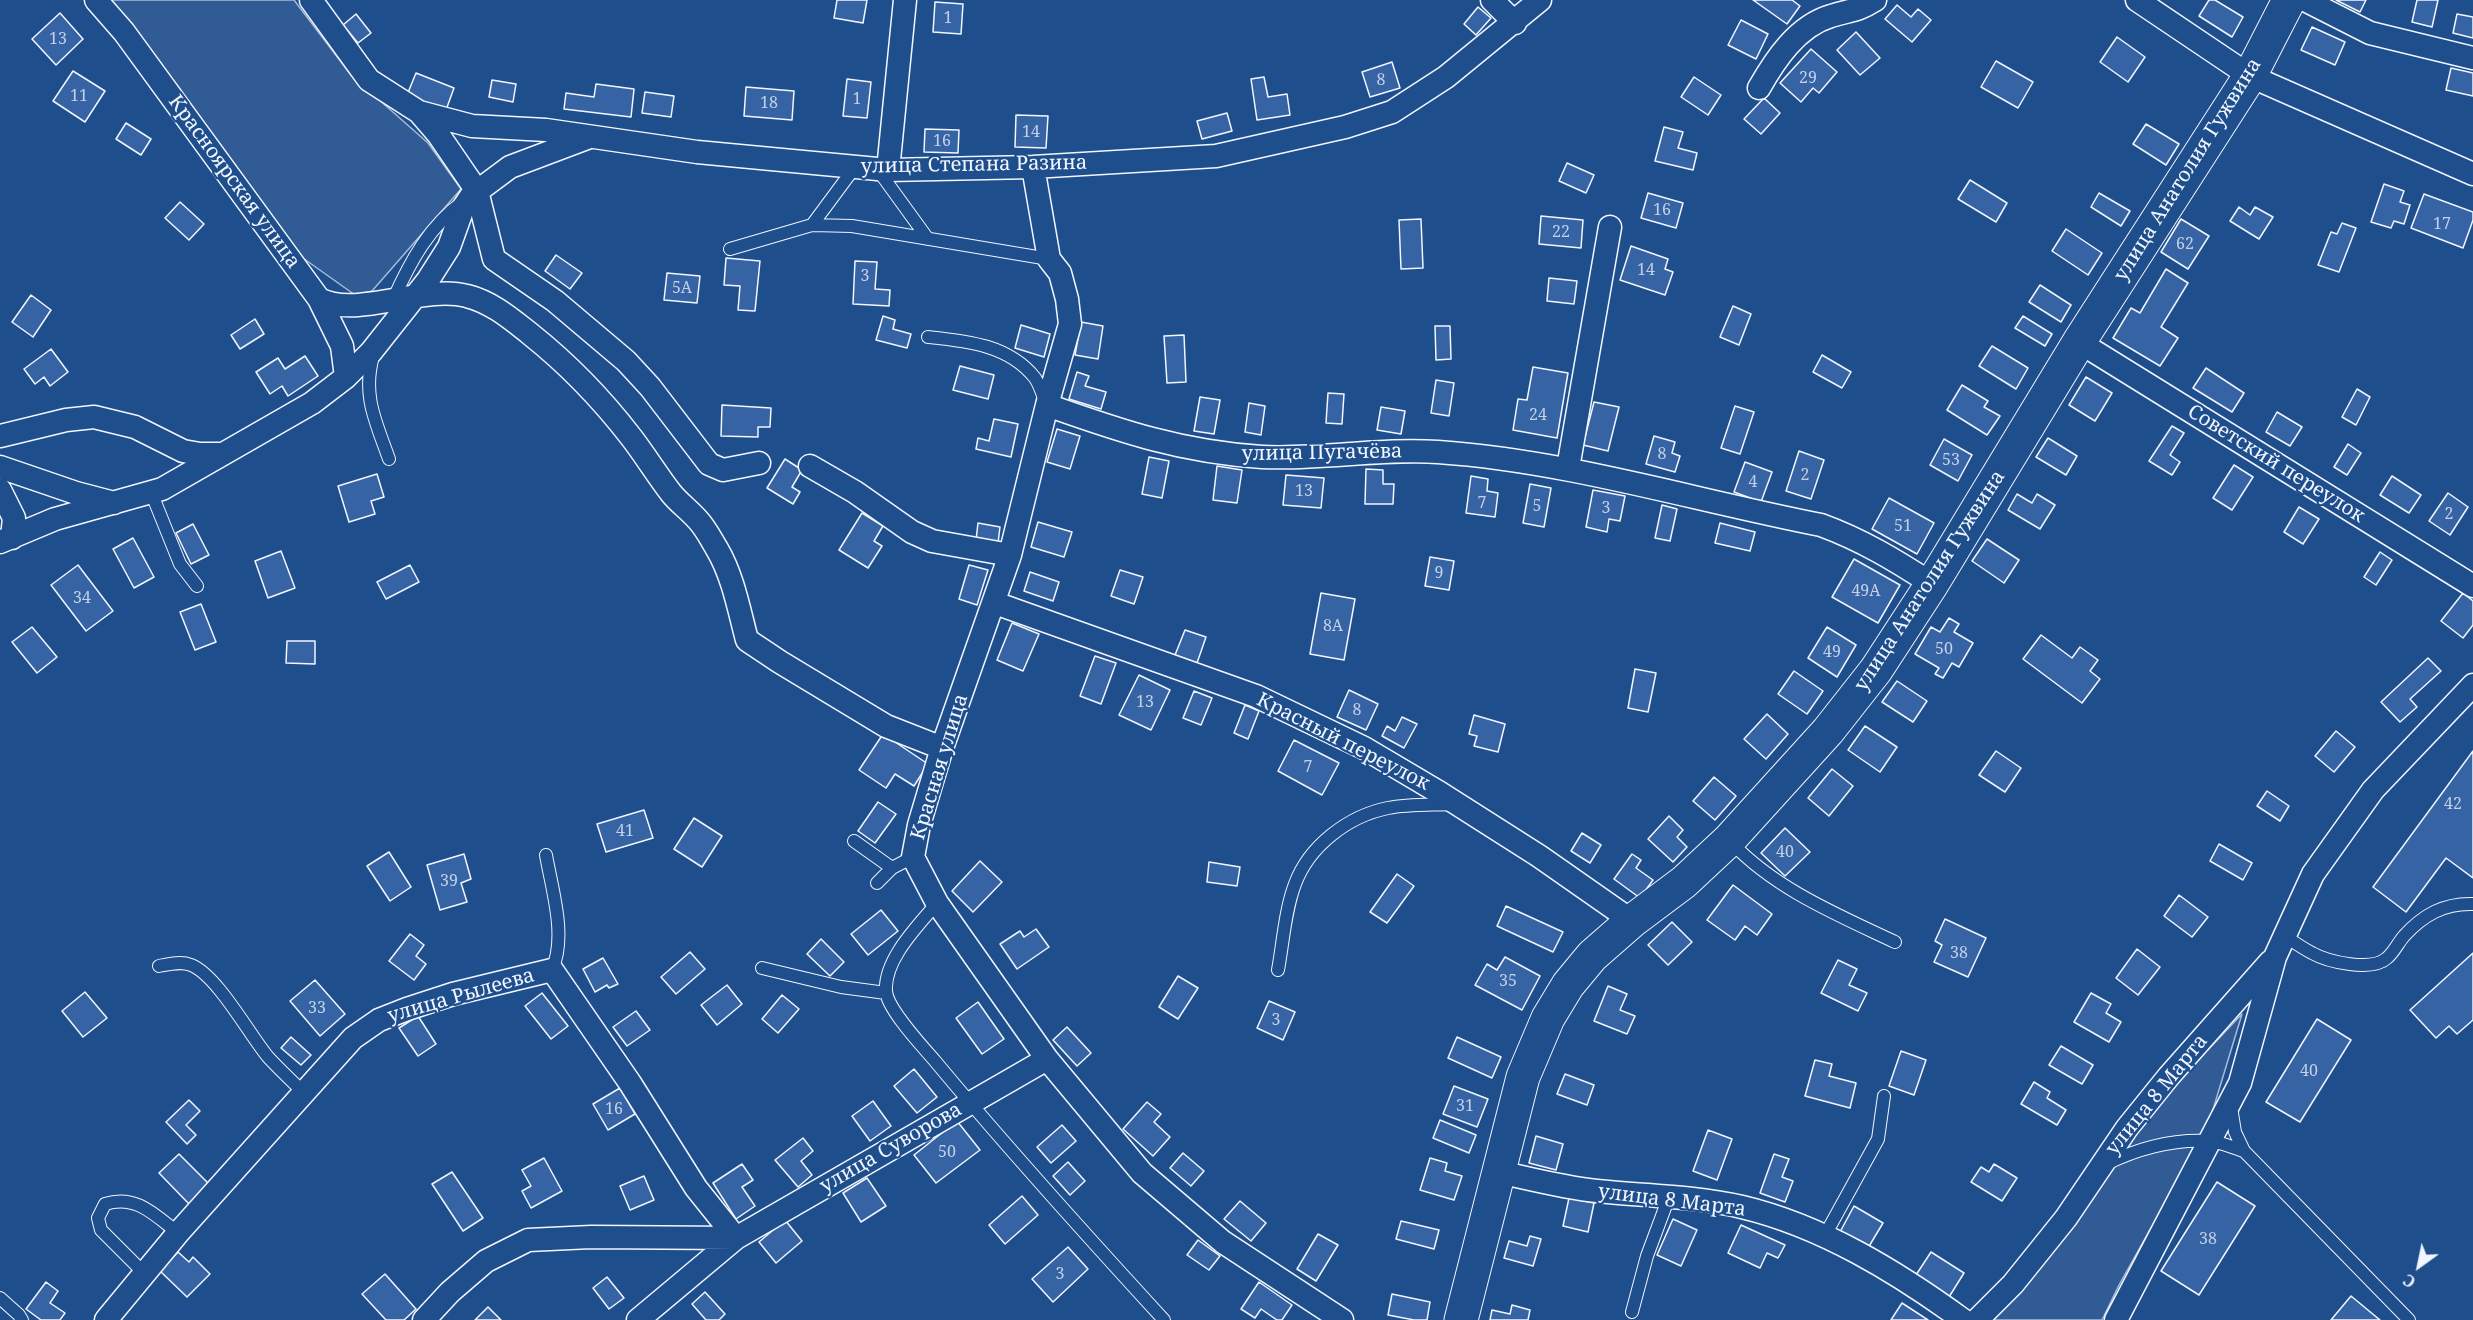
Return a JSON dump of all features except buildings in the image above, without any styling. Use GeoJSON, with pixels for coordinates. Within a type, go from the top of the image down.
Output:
{"type":"FeatureCollection","features":[{"type":"Feature","properties":{"kind":"street","name":"Красноярская улица"},"geometry":{"type":"LineString","coordinates":[[96,0],[158,77],[319,299],[342,346],[346,377]]}},
{"type":"Feature","properties":{"kind":"street","name":"улица Степана Разина"},"geometry":{"type":"LineString","coordinates":[[310,0],[369,80],[419,112],[472,126],[546,130],[697,152],[873,169],[1033,167],[1216,156],[1345,127],[1392,112],[1446,77],[1515,23],[1540,0]]}},
{"type":"Feature","properties":{"kind":"street"},"geometry":{"type":"LineString","coordinates":[[873,169],[905,0]]}},
{"type":"Feature","properties":{"kind":"street"},"geometry":{"type":"LineString","coordinates":[[1492,0],[1515,23]]}},
{"type":"Feature","properties":{"kind":"street"},"geometry":{"type":"LineString","coordinates":[[1759,88],[1783,52],[1809,28],[1830,16],[1847,13],[1875,0]]}},
{"type":"Feature","properties":{"kind":"street"},"geometry":{"type":"LineString","coordinates":[[2137,0],[2250,76],[2473,174]]}},
{"type":"Feature","properties":{"kind":"street","name":"улица Анатолия Гужвина"},"geometry":{"type":"LineString","coordinates":[[1461,1320],[1524,1077],[1548,1018],[1568,985],[1592,956],[1632,921],[1684,882],[1729,840],[1828,731],[1876,670],[1932,584],[2079,342],[2250,76],[2289,0]]}},
{"type":"Feature","properties":{"kind":"street"},"geometry":{"type":"LineString","coordinates":[[2305,0],[2370,33],[2473,58]]}},
{"type":"Feature","properties":{"kind":"street"},"geometry":{"type":"LineString","coordinates":[[419,112],[438,134],[474,193],[494,259],[555,302],[626,361],[677,421],[709,464],[723,470],[759,463]]}},
{"type":"Feature","properties":{"kind":"street"},"geometry":{"type":"LineString","coordinates":[[6,540],[55,519],[162,489],[312,403],[346,377],[416,296],[449,247],[463,208],[474,193],[510,167],[592,137]]}},
{"type":"Feature","properties":{"kind":"street","name":"Красная улица"},"geometry":{"type":"LineString","coordinates":[[1033,167],[1049,258],[1060,273],[1067,298],[1070,324],[1047,405],[1010,555],[995,603],[942,748],[919,825],[914,857],[937,903],[1047,1059],[1142,1173],[1223,1242],[1342,1320]]}},
{"type":"Feature","properties":{"kind":"street"},"geometry":{"type":"LineString","coordinates":[[1568,468],[1610,227]]}},
{"type":"Feature","properties":{"kind":"street"},"geometry":{"type":"LineString","coordinates":[[319,299],[330,305],[393,300],[440,292],[465,295],[487,302],[559,357],[591,389],[632,438],[673,495],[698,520],[718,550],[733,590],[747,640],[886,726],[942,748]]}},
{"type":"Feature","properties":{"kind":"street","name":"Советский переулок"},"geometry":{"type":"LineString","coordinates":[[2079,342],[2473,586]]}},
{"type":"Feature","properties":{"kind":"street","name":"улица Пугачёва"},"geometry":{"type":"LineString","coordinates":[[1047,405],[1134,436],[1198,450],[1263,457],[1437,452],[1568,468],[1821,525],[1856,538],[1932,584]]}},
{"type":"Feature","properties":{"kind":"street"},"geometry":{"type":"LineString","coordinates":[[0,436],[66,420],[94,417],[135,427],[183,451],[223,454]]}},
{"type":"Feature","properties":{"kind":"street"},"geometry":{"type":"LineString","coordinates":[[810,466],[855,492],[912,532],[932,541],[1010,555]]}},
{"type":"Feature","properties":{"kind":"street"},"geometry":{"type":"LineString","coordinates":[[0,467],[76,494],[115,504]]}},
{"type":"Feature","properties":{"kind":"street"},"geometry":{"type":"LineString","coordinates":[[0,490],[14,518],[6,540]]}},
{"type":"Feature","properties":{"kind":"street","name":"Красный переулок"},"geometry":{"type":"LineString","coordinates":[[995,603],[1256,696],[1364,748],[1539,855],[1632,921]]}},
{"type":"Feature","properties":{"kind":"street","name":"улица 8 Марта"},"geometry":{"type":"LineString","coordinates":[[2116,1320],[2240,1083],[2275,957],[2313,874],[2373,790],[2473,685]]}},
{"type":"Feature","properties":{"kind":"street","name":"улица 8 Марта"},"geometry":{"type":"LineString","coordinates":[[1977,1320],[2013,1284],[2066,1218],[2127,1128],[2169,1076],[2275,957]]}},
{"type":"Feature","properties":{"kind":"street","name":"улица Рылеева"},"geometry":{"type":"LineString","coordinates":[[106,1320],[178,1233],[353,1038],[379,1020],[453,994],[552,970],[630,1083],[696,1188],[736,1238]]}},
{"type":"Feature","properties":{"kind":"street","name":"улица Суворова"},"geometry":{"type":"LineString","coordinates":[[639,1320],[736,1238],[1047,1059]]}},
{"type":"Feature","properties":{"kind":"street","name":"улица 8 Марта"},"geometry":{"type":"LineString","coordinates":[[1499,1172],[1594,1191],[1669,1197],[1741,1207],[1782,1219],[1824,1237],[1905,1279],[1963,1320]]}},
{"type":"Feature","properties":{"kind":"street"},"geometry":{"type":"LineString","coordinates":[[424,1320],[450,1292],[486,1261],[528,1240],[591,1237],[736,1238]]}},
{"type":"Feature","properties":{"kind":"lane"},"geometry":{"type":"LineString","coordinates":[[812,225],[873,169],[928,238]]}},
{"type":"Feature","properties":{"kind":"lane"},"geometry":{"type":"LineString","coordinates":[[389,459],[369,402],[368,373],[375,346],[411,260],[446,214],[474,193]]}},
{"type":"Feature","properties":{"kind":"lane"},"geometry":{"type":"LineString","coordinates":[[730,249],[812,225],[852,226],[1049,258]]}},
{"type":"Feature","properties":{"kind":"lane"},"geometry":{"type":"LineString","coordinates":[[928,337],[965,340],[995,348],[1035,378],[1047,405]]}},
{"type":"Feature","properties":{"kind":"lane"},"geometry":{"type":"LineString","coordinates":[[151,492],[180,564],[197,586]]}},
{"type":"Feature","properties":{"kind":"lane"},"geometry":{"type":"LineString","coordinates":[[1278,970],[1295,884],[1318,847],[1336,831],[1358,817],[1389,808],[1457,804]]}},
{"type":"Feature","properties":{"kind":"lane"},"geometry":{"type":"LineString","coordinates":[[854,840],[891,868]]}},
{"type":"Feature","properties":{"kind":"lane"},"geometry":{"type":"LineString","coordinates":[[1729,840],[1772,877],[1840,915],[1895,942]]}},
{"type":"Feature","properties":{"kind":"lane"},"geometry":{"type":"LineString","coordinates":[[546,855],[558,940],[556,961],[552,970]]}},
{"type":"Feature","properties":{"kind":"lane"},"geometry":{"type":"LineString","coordinates":[[877,883],[891,868],[914,857]]}},
{"type":"Feature","properties":{"kind":"lane"},"geometry":{"type":"LineString","coordinates":[[937,903],[899,949],[888,977],[886,993],[899,1017],[970,1102],[1164,1320]]}},
{"type":"Feature","properties":{"kind":"lane"},"geometry":{"type":"LineString","coordinates":[[2284,936],[2312,954],[2331,961],[2371,964],[2386,959],[2405,935],[2427,915],[2447,906],[2473,904]]}},
{"type":"Feature","properties":{"kind":"lane"},"geometry":{"type":"LineString","coordinates":[[159,966],[171,963],[189,964],[200,970],[218,988],[268,1057],[304,1093]]}},
{"type":"Feature","properties":{"kind":"lane"},"geometry":{"type":"LineString","coordinates":[[762,968],[841,987],[886,993]]}},
{"type":"Feature","properties":{"kind":"lane"},"geometry":{"type":"LineString","coordinates":[[1824,1237],[1878,1139],[1884,1096]]}},
{"type":"Feature","properties":{"kind":"lane"},"geometry":{"type":"LineString","coordinates":[[2231,1100],[2235,1132],[2244,1151],[2409,1320]]}},
{"type":"Feature","properties":{"kind":"lane"},"geometry":{"type":"LineString","coordinates":[[2100,1167],[2128,1154],[2165,1144],[2210,1140],[2244,1151]]}},
{"type":"Feature","properties":{"kind":"lane"},"geometry":{"type":"LineString","coordinates":[[1632,1312],[1647,1256],[1669,1197]]}},
{"type":"Feature","properties":{"kind":"lane"},"geometry":{"type":"LineString","coordinates":[[145,1274],[101,1230],[98,1218],[105,1204],[118,1199],[132,1202],[148,1210],[178,1233]]}},
{"type":"Feature","properties":{"kind":"lane"},"geometry":{"type":"LineString","coordinates":[[0,1298],[22,1320]]}},
{"type":"Feature","properties":{"kind":"shaded area"},"geometry":{"type":"Polygon","coordinates":[[[109,0],[294,0],[351,75],[428,143],[461,189],[372,291],[355,295],[293,251],[109,0]]]}},
{"type":"Feature","properties":{"kind":"shaded area"},"geometry":{"type":"Polygon","coordinates":[[[2242,1014],[2208,1126],[2119,1285],[2102,1320],[1992,1320],[2143,1118],[2242,1014]]]}}]}
